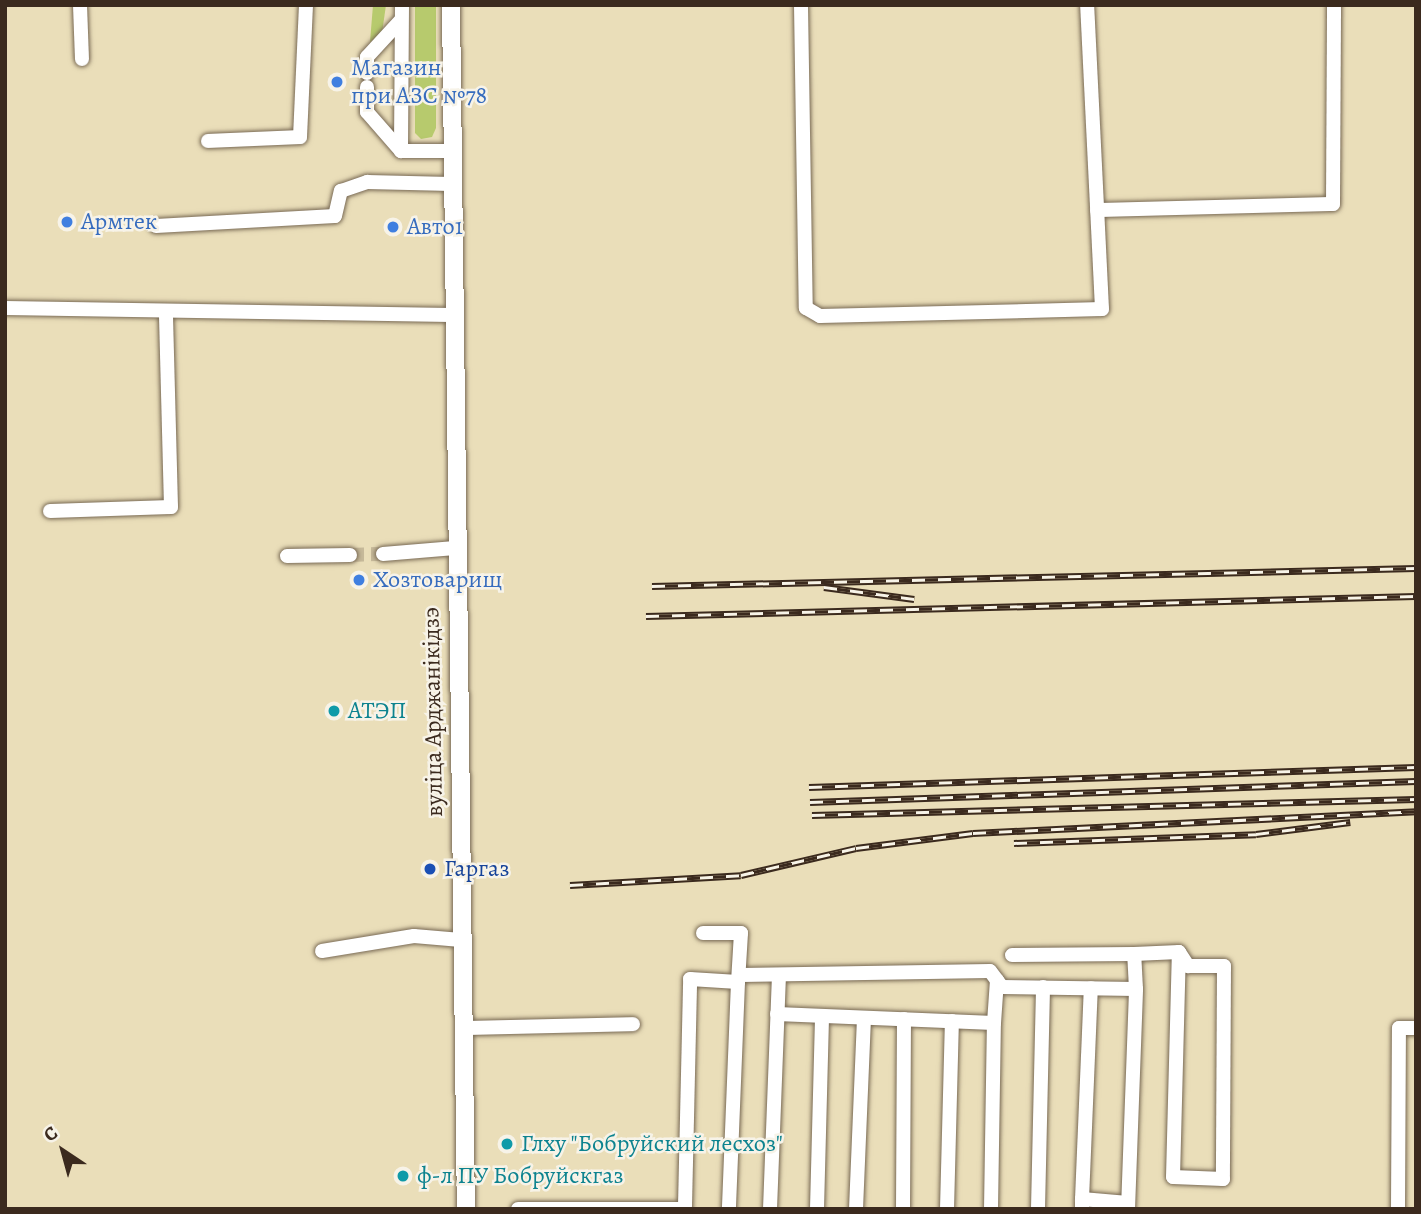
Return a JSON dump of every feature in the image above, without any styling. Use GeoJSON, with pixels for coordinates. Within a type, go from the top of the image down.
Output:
{"type":"FeatureCollection","features":[{"type":"Feature","properties":{"kind":"main road","name":"вуліца Арджанікідзэ"},"geometry":{"type":"LineString","coordinates":[[451,5],[451,315],[466,1209]]}},
{"type":"Feature","properties":{"kind":"lane"},"geometry":{"type":"LineString","coordinates":[[80,5],[82,58]]}},
{"type":"Feature","properties":{"kind":"lane"},"geometry":{"type":"LineString","coordinates":[[208,141],[300,136],[306,5]]}},
{"type":"Feature","properties":{"kind":"lane"},"geometry":{"type":"LineString","coordinates":[[801,5],[806,308],[820,316],[1102,309],[1087,5]]}},
{"type":"Feature","properties":{"kind":"lane"},"geometry":{"type":"LineString","coordinates":[[1097,210],[1333,204],[1334,5]]}},
{"type":"Feature","properties":{"kind":"lane"},"geometry":{"type":"LineString","coordinates":[[401,12],[367,57],[367,112],[401,151]]}},
{"type":"Feature","properties":{"kind":"lane"},"geometry":{"type":"LineString","coordinates":[[401,12],[401,151]]}},
{"type":"Feature","properties":{"kind":"lane"},"geometry":{"type":"LineString","coordinates":[[401,151],[451,150]]}},
{"type":"Feature","properties":{"kind":"lane"},"geometry":{"type":"LineString","coordinates":[[156,226],[335,216],[341,191],[367,182],[451,184]]}},
{"type":"Feature","properties":{"kind":"lane"},"geometry":{"type":"LineString","coordinates":[[5,308],[451,315]]}},
{"type":"Feature","properties":{"kind":"lane"},"geometry":{"type":"LineString","coordinates":[[50,511],[171,508],[166,312]]}},
{"type":"Feature","properties":{"kind":"lane"},"geometry":{"type":"LineString","coordinates":[[383,554],[455,548]]}},
{"type":"Feature","properties":{"kind":"lane"},"geometry":{"type":"LineString","coordinates":[[287,556],[350,555]]}},
{"type":"Feature","properties":{"kind":"lane"},"geometry":{"type":"LineString","coordinates":[[703,933],[741,933],[729,1209]]}},
{"type":"Feature","properties":{"kind":"lane"},"geometry":{"type":"LineString","coordinates":[[322,951],[414,936],[461,940]]}},
{"type":"Feature","properties":{"kind":"lane"},"geometry":{"type":"LineString","coordinates":[[1179,952],[1188,966],[1224,966],[1223,1179],[1173,1177],[1179,952]]}},
{"type":"Feature","properties":{"kind":"lane"},"geometry":{"type":"LineString","coordinates":[[1012,955],[1179,952]]}},
{"type":"Feature","properties":{"kind":"lane"},"geometry":{"type":"LineString","coordinates":[[1091,988],[1082,1204],[1128,1206],[1136,989],[1134,954]]}},
{"type":"Feature","properties":{"kind":"lane"},"geometry":{"type":"LineString","coordinates":[[518,1209],[685,1207],[690,979],[990,971],[1002,987],[1136,989]]}},
{"type":"Feature","properties":{"kind":"lane"},"geometry":{"type":"LineString","coordinates":[[770,1209],[779,975]]}},
{"type":"Feature","properties":{"kind":"lane"},"geometry":{"type":"LineString","coordinates":[[991,1209],[997,980]]}},
{"type":"Feature","properties":{"kind":"lane"},"geometry":{"type":"LineString","coordinates":[[1038,1209],[1043,987]]}},
{"type":"Feature","properties":{"kind":"lane"},"geometry":{"type":"LineString","coordinates":[[777,1014],[994,1023]]}},
{"type":"Feature","properties":{"kind":"lane"},"geometry":{"type":"LineString","coordinates":[[817,1209],[822,1016]]}},
{"type":"Feature","properties":{"kind":"lane"},"geometry":{"type":"LineString","coordinates":[[856,1209],[864,1018]]}},
{"type":"Feature","properties":{"kind":"lane"},"geometry":{"type":"LineString","coordinates":[[903,1209],[904,1019]]}},
{"type":"Feature","properties":{"kind":"lane"},"geometry":{"type":"LineString","coordinates":[[947,1209],[952,1021]]}},
{"type":"Feature","properties":{"kind":"lane"},"geometry":{"type":"LineString","coordinates":[[463,1028],[633,1024]]}},
{"type":"Feature","properties":{"kind":"lane"},"geometry":{"type":"LineString","coordinates":[[1398,1209],[1399,1028],[1416,1028]]}},
{"type":"Feature","properties":{"kind":"green space"},"geometry":{"type":"Polygon","coordinates":[[[373,5],[386,5],[382,33],[370,42],[373,5]]]}},
{"type":"Feature","properties":{"kind":"green space"},"geometry":{"type":"Polygon","coordinates":[[[415,5],[436,5],[436,128],[432,137],[421,139],[415,133],[415,5]]]}},
{"type":"Feature","properties":{"kind":"tunnel"},"geometry":{"type":"LineString","coordinates":[[350,555],[383,554]]}},
{"type":"Feature","properties":{"kind":"railway"},"geometry":{"type":"LineString","coordinates":[[652,586],[1416,568]]}},
{"type":"Feature","properties":{"kind":"railway"},"geometry":{"type":"LineString","coordinates":[[824,587],[914,599]]}},
{"type":"Feature","properties":{"kind":"railway"},"geometry":{"type":"LineString","coordinates":[[646,616],[1416,596]]}},
{"type":"Feature","properties":{"kind":"railway"},"geometry":{"type":"LineString","coordinates":[[809,787],[1416,767]]}},
{"type":"Feature","properties":{"kind":"railway"},"geometry":{"type":"LineString","coordinates":[[810,802],[1416,781]]}},
{"type":"Feature","properties":{"kind":"railway"},"geometry":{"type":"LineString","coordinates":[[812,815],[1416,799]]}},
{"type":"Feature","properties":{"kind":"railway"},"geometry":{"type":"LineString","coordinates":[[570,885],[741,875],[856,848],[973,833],[1416,811]]}},
{"type":"Feature","properties":{"kind":"railway"},"geometry":{"type":"LineString","coordinates":[[1014,843],[1256,834],[1350,822]]}},
{"type":"Feature","properties":{"kind":"place","name":"Магазин при АЗС №78"},"geometry":{"type":"Point","coordinates":[337,82]}},
{"type":"Feature","properties":{"kind":"place","name":"Армтек"},"geometry":{"type":"Point","coordinates":[67,222]}},
{"type":"Feature","properties":{"kind":"place","name":"Авто1"},"geometry":{"type":"Point","coordinates":[393,227]}},
{"type":"Feature","properties":{"kind":"place","name":"Хозтоварищ"},"geometry":{"type":"Point","coordinates":[359,580]}},
{"type":"Feature","properties":{"kind":"place","name":"АТЭП"},"geometry":{"type":"Point","coordinates":[334,711]}},
{"type":"Feature","properties":{"kind":"place","name":"Гаргаз"},"geometry":{"type":"Point","coordinates":[430,869]}},
{"type":"Feature","properties":{"kind":"place","name":"Глху \"Бобруйский лесхоз\""},"geometry":{"type":"Point","coordinates":[507,1144]}},
{"type":"Feature","properties":{"kind":"place","name":"ф-л ПУ Бобруйскгаз"},"geometry":{"type":"Point","coordinates":[403,1176]}}]}
